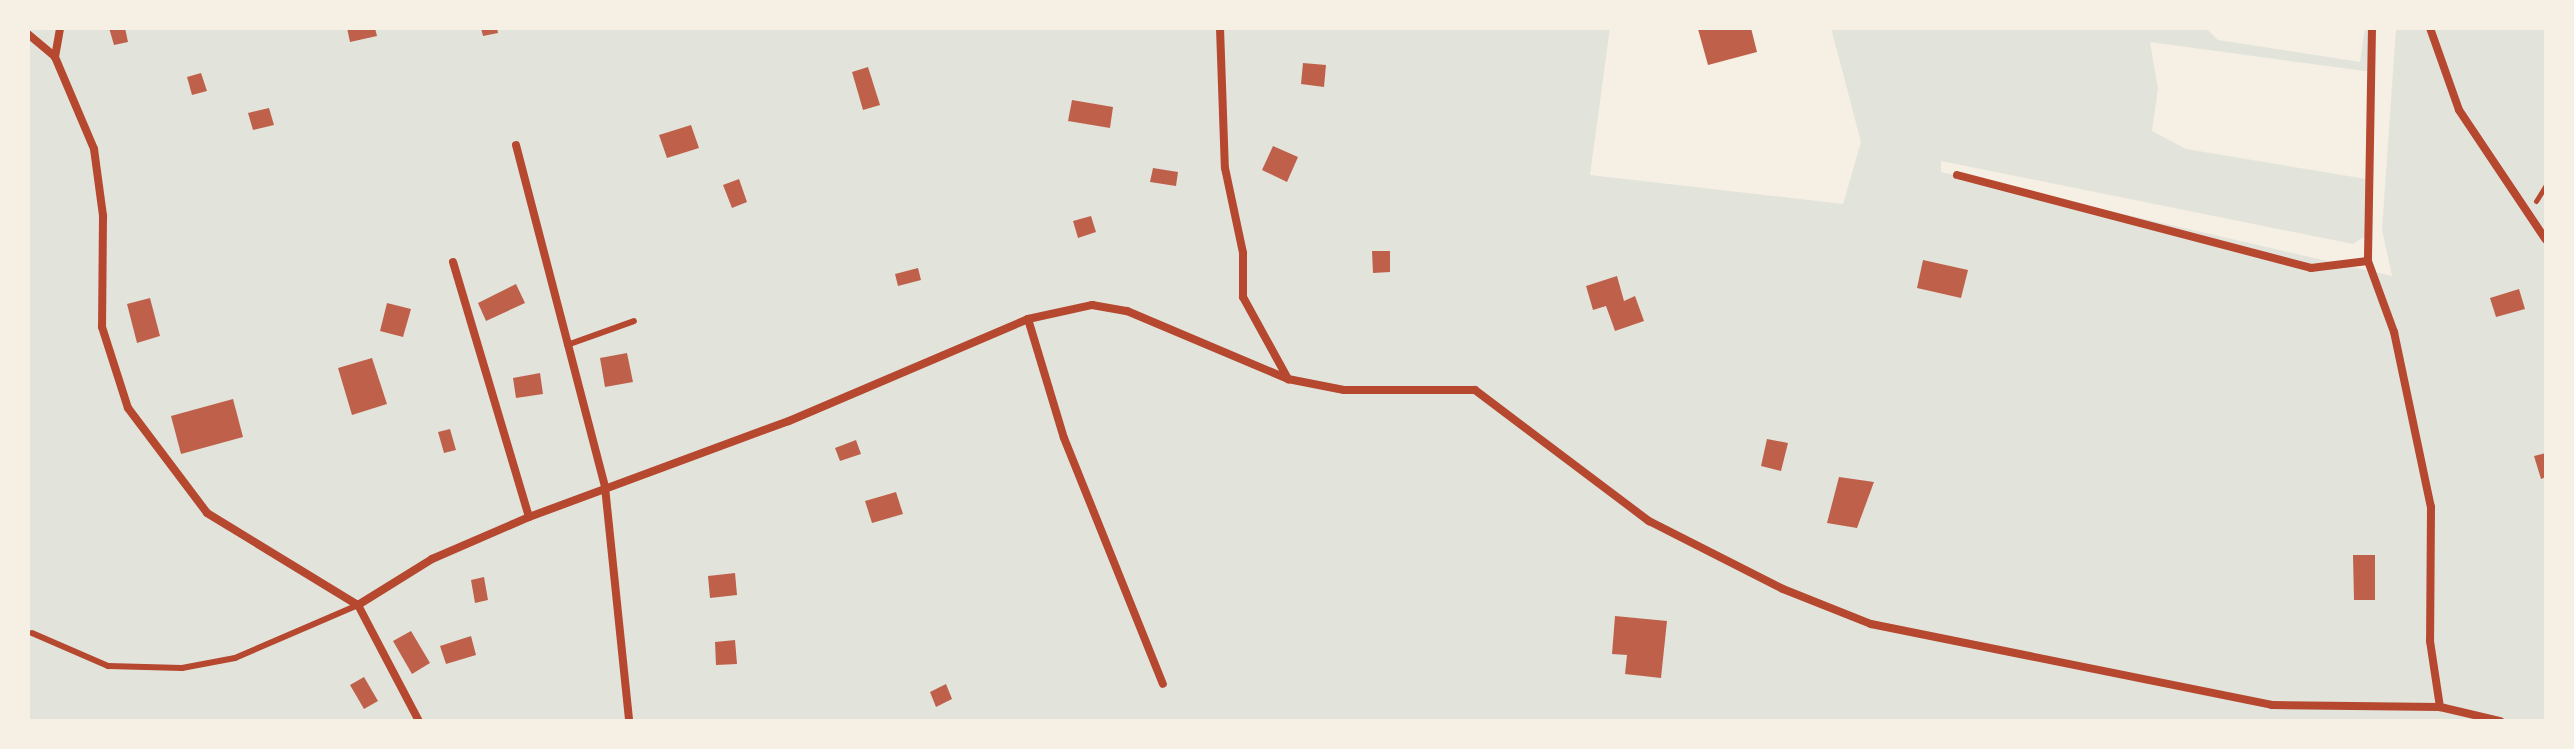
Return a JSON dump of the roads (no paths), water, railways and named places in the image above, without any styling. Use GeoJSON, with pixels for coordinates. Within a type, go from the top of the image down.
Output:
{"type":"FeatureCollection","features":[{"type":"Feature","properties":{"kind":"street"},"geometry":{"type":"LineString","coordinates":[[55,57],[60,28]]}},
{"type":"Feature","properties":{"kind":"street"},"geometry":{"type":"LineString","coordinates":[[1220,28],[1225,168],[1243,253],[1243,297],[1288,379]]}},
{"type":"Feature","properties":{"kind":"street"},"geometry":{"type":"LineString","coordinates":[[2372,28],[2368,261],[2394,332],[2431,507],[2430,641],[2440,707]]}},
{"type":"Feature","properties":{"kind":"street"},"geometry":{"type":"LineString","coordinates":[[2430,28],[2459,110],[2546,240]]}},
{"type":"Feature","properties":{"kind":"street"},"geometry":{"type":"LineString","coordinates":[[28,34],[55,57],[101,180],[102,327],[128,408],[207,513],[254,548],[358,605],[419,721]]}},
{"type":"Feature","properties":{"kind":"street"},"geometry":{"type":"LineString","coordinates":[[516,145],[605,487],[629,721]]}},
{"type":"Feature","properties":{"kind":"street"},"geometry":{"type":"LineString","coordinates":[[1957,175],[2311,268],[2368,261]]}},
{"type":"Feature","properties":{"kind":"street"},"geometry":{"type":"LineString","coordinates":[[453,262],[529,517]]}},
{"type":"Feature","properties":{"kind":"street"},"geometry":{"type":"LineString","coordinates":[[358,605],[432,559],[529,517],[789,421],[1028,319],[1092,305],[1127,311],[1288,379],[1344,390],[1475,390],[1649,521],[1783,589],[1871,624],[2272,705],[2440,707],[2500,721]]}},
{"type":"Feature","properties":{"kind":"street"},"geometry":{"type":"LineString","coordinates":[[1028,319],[1064,438],[1163,684]]}},
{"type":"Feature","properties":{"kind":"lane"},"geometry":{"type":"LineString","coordinates":[[567,345],[634,321]]}},
{"type":"Feature","properties":{"kind":"lane"},"geometry":{"type":"LineString","coordinates":[[32,633],[108,666],[182,668],[235,658],[339,619],[358,605]]}}]}
